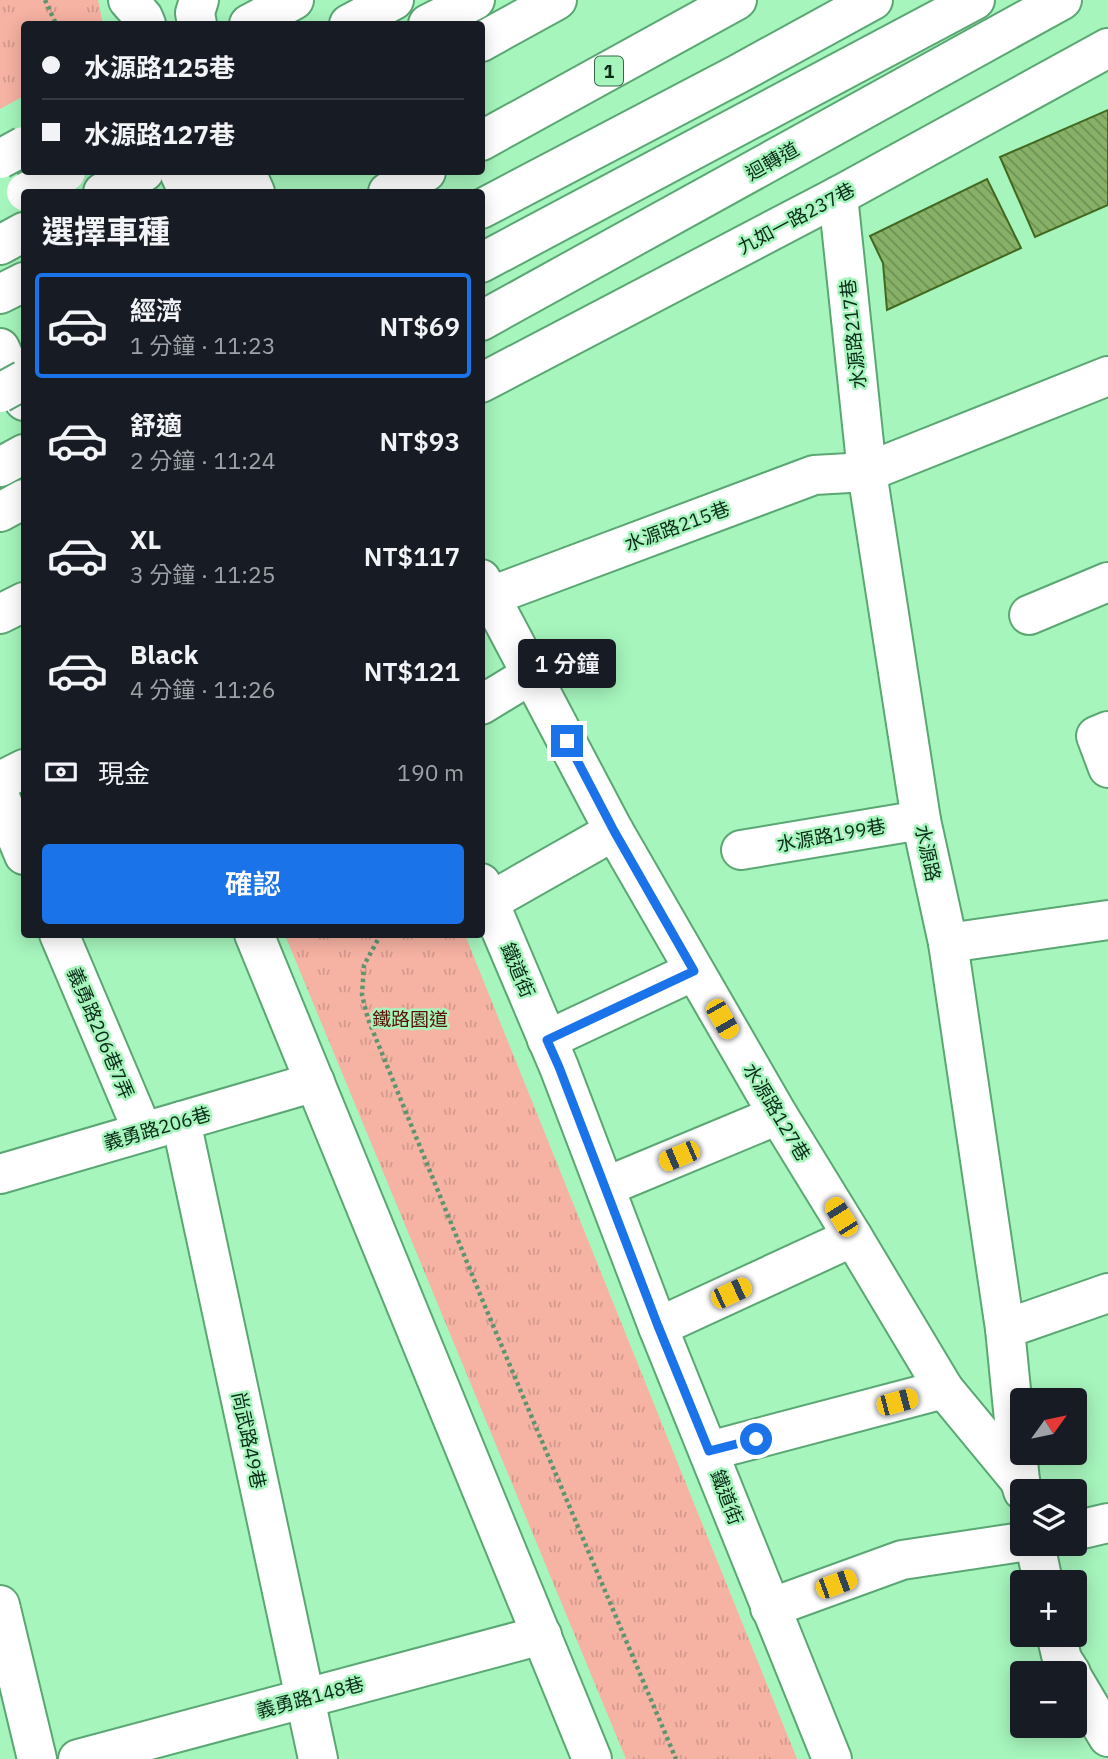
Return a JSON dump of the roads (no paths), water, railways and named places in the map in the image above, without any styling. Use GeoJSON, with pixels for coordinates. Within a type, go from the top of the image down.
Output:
{"type":"FeatureCollection","features":[{"type":"Feature","properties":{"kind":"main road"},"geometry":{"type":"LineString","coordinates":[[114,0],[117,21]]}},
{"type":"Feature","properties":{"kind":"main road"},"geometry":{"type":"LineString","coordinates":[[128,0],[145,21]]}},
{"type":"Feature","properties":{"kind":"main road"},"geometry":{"type":"LineString","coordinates":[[196,21],[195,13],[199,0]]}},
{"type":"Feature","properties":{"kind":"main road"},"geometry":{"type":"LineString","coordinates":[[255,21],[294,0]]}},
{"type":"Feature","properties":{"kind":"main road"},"geometry":{"type":"LineString","coordinates":[[355,21],[394,0]]}},
{"type":"Feature","properties":{"kind":"main road"},"geometry":{"type":"LineString","coordinates":[[434,21],[475,0]]}},
{"type":"Feature","properties":{"kind":"main road"},"geometry":{"type":"LineString","coordinates":[[485,40],[557,0]]}},
{"type":"Feature","properties":{"kind":"main road","name":"1"},"geometry":{"type":"LineString","coordinates":[[485,139],[737,0]]}},
{"type":"Feature","properties":{"kind":"main road"},"geometry":{"type":"LineString","coordinates":[[485,207],[873,0]]}},
{"type":"Feature","properties":{"kind":"main road"},"geometry":{"type":"LineString","coordinates":[[485,261],[975,0]]}},
{"type":"Feature","properties":{"kind":"main road","name":"迴轉道"},"geometry":{"type":"LineString","coordinates":[[485,319],[1062,0]]}},
{"type":"Feature","properties":{"kind":"main road","name":"九如一路237巷"},"geometry":{"type":"LineString","coordinates":[[485,381],[838,196],[1108,48]]}},
{"type":"Feature","properties":{"kind":"main road"},"geometry":{"type":"LineString","coordinates":[[0,159],[21,148]]}},
{"type":"Feature","properties":{"kind":"main road"},"geometry":{"type":"LineString","coordinates":[[33,189],[60,175]]}},
{"type":"Feature","properties":{"kind":"main road"},"geometry":{"type":"LineString","coordinates":[[109,189],[138,175]]}},
{"type":"Feature","properties":{"kind":"main road"},"geometry":{"type":"LineString","coordinates":[[207,189],[238,175]]}},
{"type":"Feature","properties":{"kind":"main road"},"geometry":{"type":"LineString","coordinates":[[394,189],[420,175]]}},
{"type":"Feature","properties":{"kind":"main road"},"geometry":{"type":"LineString","coordinates":[[0,206],[21,195]]}},
{"type":"Feature","properties":{"kind":"main road","name":"水源路217巷"},"geometry":{"type":"LineString","coordinates":[[838,196],[867,472]]}},
{"type":"Feature","properties":{"kind":"main road"},"geometry":{"type":"LineString","coordinates":[[0,245],[21,234]]}},
{"type":"Feature","properties":{"kind":"main road"},"geometry":{"type":"LineString","coordinates":[[0,294],[21,284]]}},
{"type":"Feature","properties":{"kind":"main road"},"geometry":{"type":"LineString","coordinates":[[0,348],[21,394]]}},
{"type":"Feature","properties":{"kind":"main road"},"geometry":{"type":"LineString","coordinates":[[867,472],[1108,376]]}},
{"type":"Feature","properties":{"kind":"main road"},"geometry":{"type":"LineString","coordinates":[[0,393],[21,382]]}},
{"type":"Feature","properties":{"kind":"main road"},"geometry":{"type":"LineString","coordinates":[[0,467],[21,456]]}},
{"type":"Feature","properties":{"kind":"main road","name":"水源路215巷"},"geometry":{"type":"LineString","coordinates":[[486,587],[814,475],[867,472]]}},
{"type":"Feature","properties":{"kind":"main road","name":"水源路"},"geometry":{"type":"LineString","coordinates":[[867,472],[921,820],[948,943],[1005,1329],[1021,1479]]}},
{"type":"Feature","properties":{"kind":"main road"},"geometry":{"type":"LineString","coordinates":[[0,512],[21,501]]}},
{"type":"Feature","properties":{"kind":"main road"},"geometry":{"type":"LineString","coordinates":[[1029,615],[1108,582]]}},
{"type":"Feature","properties":{"kind":"main road","name":"水源路127巷"},"geometry":{"type":"LineString","coordinates":[[486,587],[614,831],[778,1115],[944,1389],[1016,1479]]}},
{"type":"Feature","properties":{"kind":"main road"},"geometry":{"type":"LineString","coordinates":[[0,614],[21,604]]}},
{"type":"Feature","properties":{"kind":"main road"},"geometry":{"type":"LineString","coordinates":[[485,703],[532,674]]}},
{"type":"Feature","properties":{"kind":"main road"},"geometry":{"type":"LineString","coordinates":[[1108,731],[1096,736],[1108,768]]}},
{"type":"Feature","properties":{"kind":"main road"},"geometry":{"type":"LineString","coordinates":[[0,781],[21,770]]}},
{"type":"Feature","properties":{"kind":"main road"},"geometry":{"type":"LineString","coordinates":[[0,797],[21,848]]}},
{"type":"Feature","properties":{"kind":"main road","name":"水源路199巷"},"geometry":{"type":"LineString","coordinates":[[741,850],[921,820]]}},
{"type":"Feature","properties":{"kind":"main road"},"geometry":{"type":"LineString","coordinates":[[485,893],[614,831]]}},
{"type":"Feature","properties":{"kind":"main road","name":"鐵道街"},"geometry":{"type":"LineString","coordinates":[[485,893],[559,1067],[658,1326],[832,1759]]}},
{"type":"Feature","properties":{"kind":"main road"},"geometry":{"type":"LineString","coordinates":[[948,943],[1108,920]]}},
{"type":"Feature","properties":{"kind":"main road","name":"義勇路206巷7弄"},"geometry":{"type":"LineString","coordinates":[[61,938],[143,1132]]}},
{"type":"Feature","properties":{"kind":"main road"},"geometry":{"type":"LineString","coordinates":[[256,938],[592,1759]]}},
{"type":"Feature","properties":{"kind":"main road"},"geometry":{"type":"LineString","coordinates":[[547,1040],[694,971]]}},
{"type":"Feature","properties":{"kind":"main road","name":"義勇路206巷"},"geometry":{"type":"LineString","coordinates":[[0,1174],[315,1082]]}},
{"type":"Feature","properties":{"kind":"main road"},"geometry":{"type":"LineString","coordinates":[[605,1187],[778,1115]]}},
{"type":"Feature","properties":{"kind":"main road","name":"尚武路49巷"},"geometry":{"type":"LineString","coordinates":[[181,1121],[318,1759]]}},
{"type":"Feature","properties":{"kind":"main road"},"geometry":{"type":"LineString","coordinates":[[658,1326],[853,1237]]}},
{"type":"Feature","properties":{"kind":"main road"},"geometry":{"type":"LineString","coordinates":[[1005,1329],[1108,1293]]}},
{"type":"Feature","properties":{"kind":"main road"},"geometry":{"type":"LineString","coordinates":[[709,1451],[944,1389]]}},
{"type":"Feature","properties":{"kind":"main road"},"geometry":{"type":"LineString","coordinates":[[1087,1528],[1108,1523]]}},
{"type":"Feature","properties":{"kind":"main road"},"geometry":{"type":"LineString","coordinates":[[770,1608],[902,1560],[1010,1544]]}},
{"type":"Feature","properties":{"kind":"main road"},"geometry":{"type":"LineString","coordinates":[[0,1605],[37,1759]]}},
{"type":"Feature","properties":{"kind":"main road","name":"義勇路148巷"},"geometry":{"type":"LineString","coordinates":[[78,1759],[542,1635]]}},
{"type":"Feature","properties":{"kind":"main road"},"geometry":{"type":"LineString","coordinates":[[1087,1702],[1108,1737]]}},
{"type":"Feature","properties":{"kind":"park label","name":"鐵路園道"},"geometry":{"type":"Point","coordinates":[410,1019]}}]}
